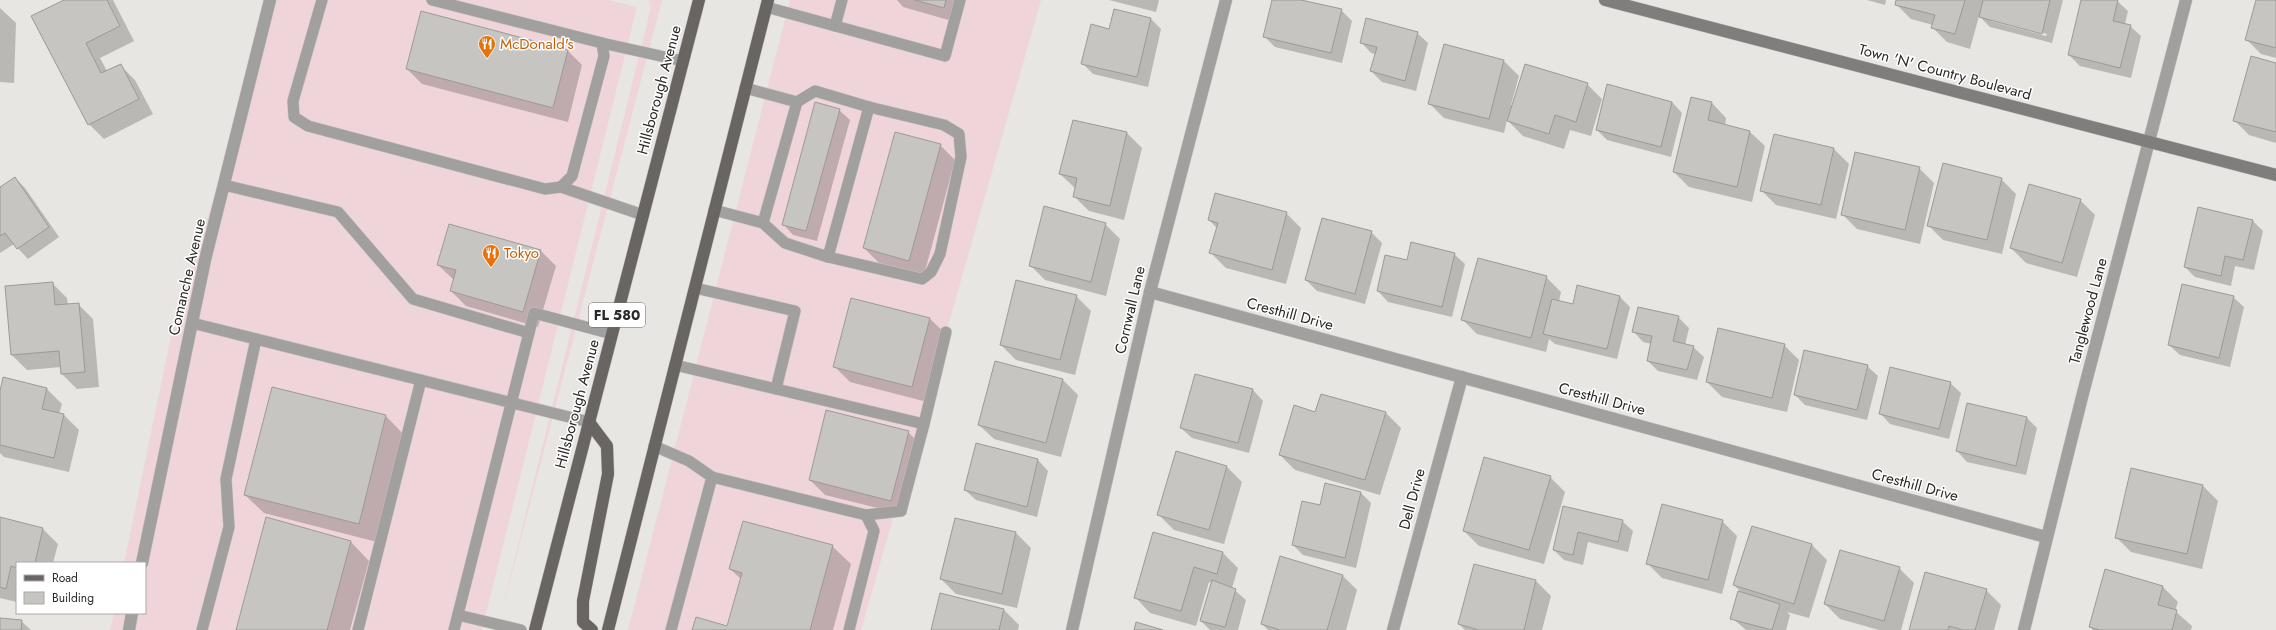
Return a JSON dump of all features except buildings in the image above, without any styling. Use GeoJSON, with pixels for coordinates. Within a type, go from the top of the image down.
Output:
{"type":"FeatureCollection","features":[{"type":"Feature","properties":{"kind":"main road","name":"Hillsborough Avenue"},"geometry":{"type":"LineString","coordinates":[[535,630],[699,0]]}},
{"type":"Feature","properties":{"kind":"main road"},"geometry":{"type":"LineString","coordinates":[[608,630],[767,4]]}},
{"type":"Feature","properties":{"kind":"main road"},"geometry":{"type":"LineString","coordinates":[[589,422],[607,446],[608,474],[583,601],[583,622],[592,630]]}},
{"type":"Feature","properties":{"kind":"street","name":"Comanche Avenue"},"geometry":{"type":"LineString","coordinates":[[142,562],[192,323],[224,185],[270,0]]}},
{"type":"Feature","properties":{"kind":"street","name":"Cornwall Lane"},"geometry":{"type":"LineString","coordinates":[[1072,630],[1150,292],[1226,0]]}},
{"type":"Feature","properties":{"kind":"street","name":"Town 'N' Country Boulevard"},"geometry":{"type":"LineString","coordinates":[[1605,0],[2276,175]]}},
{"type":"Feature","properties":{"kind":"street","name":"Tanglewood Lane"},"geometry":{"type":"LineString","coordinates":[[2024,630],[2046,537],[2186,0]]}},
{"type":"Feature","properties":{"kind":"street","name":"Cresthill Drive"},"geometry":{"type":"LineString","coordinates":[[1150,292],[2046,537]]}},
{"type":"Feature","properties":{"kind":"street","name":"Dell Drive"},"geometry":{"type":"LineString","coordinates":[[1393,630],[1462,377]]}},
{"type":"Feature","properties":{"kind":"street"},"geometry":{"type":"LineString","coordinates":[[128,630],[132,614]]}},
{"type":"Feature","properties":{"kind":"lane"},"geometry":{"type":"LineString","coordinates":[[322,0],[293,101],[294,117],[308,126],[545,189],[561,187],[643,215]]}},
{"type":"Feature","properties":{"kind":"lane"},"geometry":{"type":"LineString","coordinates":[[432,0],[602,43],[683,61]]}},
{"type":"Feature","properties":{"kind":"lane"},"geometry":{"type":"LineString","coordinates":[[835,26],[842,0]]}},
{"type":"Feature","properties":{"kind":"lane"},"geometry":{"type":"LineString","coordinates":[[767,4],[835,26],[945,56],[960,0]]}},
{"type":"Feature","properties":{"kind":"lane"},"geometry":{"type":"LineString","coordinates":[[561,187],[572,176],[604,56],[602,43]]}},
{"type":"Feature","properties":{"kind":"lane"},"geometry":{"type":"LineString","coordinates":[[745,88],[797,102]]}},
{"type":"Feature","properties":{"kind":"lane"},"geometry":{"type":"LineString","coordinates":[[714,210],[763,223],[785,243],[828,257],[922,279],[932,272],[940,254],[961,156],[959,134],[944,125],[869,107],[815,91],[797,102],[763,223]]}},
{"type":"Feature","properties":{"kind":"lane"},"geometry":{"type":"LineString","coordinates":[[828,257],[869,107]]}},
{"type":"Feature","properties":{"kind":"lane"},"geometry":{"type":"LineString","coordinates":[[224,185],[338,212],[413,299],[529,333]]}},
{"type":"Feature","properties":{"kind":"lane"},"geometry":{"type":"LineString","coordinates":[[695,288],[794,311],[776,389]]}},
{"type":"Feature","properties":{"kind":"lane"},"geometry":{"type":"LineString","coordinates":[[454,630],[534,313],[612,334]]}},
{"type":"Feature","properties":{"kind":"lane"},"geometry":{"type":"LineString","coordinates":[[192,323],[589,422]]}},
{"type":"Feature","properties":{"kind":"lane"},"geometry":{"type":"LineString","coordinates":[[654,446],[690,461],[712,477],[866,515],[901,510],[924,424],[946,332]]}},
{"type":"Feature","properties":{"kind":"lane"},"geometry":{"type":"LineString","coordinates":[[202,630],[229,527],[226,479],[256,339]]}},
{"type":"Feature","properties":{"kind":"lane"},"geometry":{"type":"LineString","coordinates":[[675,365],[924,424]]}},
{"type":"Feature","properties":{"kind":"lane"},"geometry":{"type":"LineString","coordinates":[[358,630],[421,380]]}},
{"type":"Feature","properties":{"kind":"lane"},"geometry":{"type":"LineString","coordinates":[[671,630],[712,477]]}},
{"type":"Feature","properties":{"kind":"lane"},"geometry":{"type":"LineString","coordinates":[[849,630],[874,531],[866,515]]}},
{"type":"Feature","properties":{"kind":"lane"},"geometry":{"type":"LineString","coordinates":[[458,615],[521,630]]}},
{"type":"Feature","properties":{"kind":"shaded area"},"geometry":{"type":"Polygon","coordinates":[[[274,0],[608,0],[637,7],[482,630],[110,630],[114,614],[146,614],[146,562],[124,562],[171,336],[274,0]]]}},
{"type":"Feature","properties":{"kind":"shaded area"},"geometry":{"type":"Polygon","coordinates":[[[648,0],[662,0],[497,630],[651,7],[648,0]]]}},
{"type":"Feature","properties":{"kind":"shaded area"},"geometry":{"type":"Polygon","coordinates":[[[790,0],[1041,0],[861,630],[628,630],[790,0]]]}},
{"type":"Feature","properties":{"kind":"place","name":"McDonald's"},"geometry":{"type":"Point","coordinates":[487,59]}},
{"type":"Feature","properties":{"kind":"place","name":"Tokyo"},"geometry":{"type":"Point","coordinates":[491,268]}}]}
